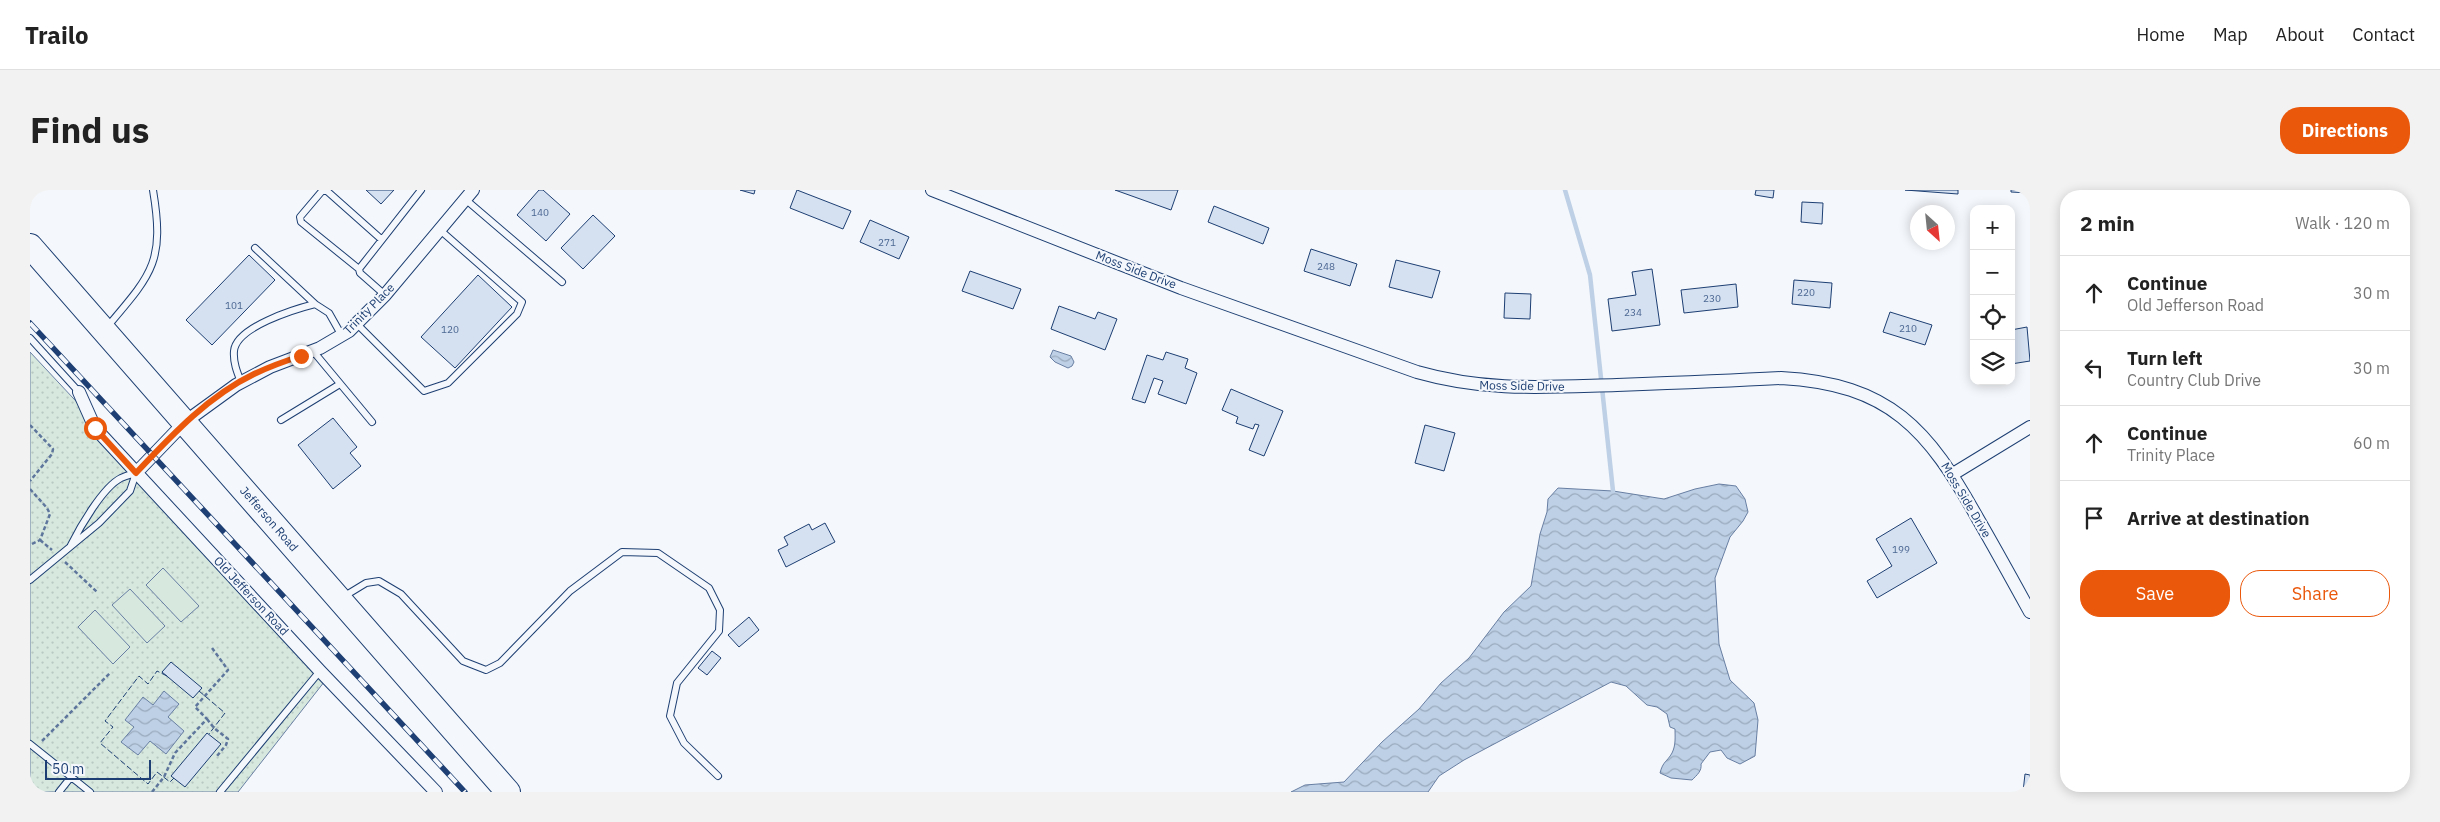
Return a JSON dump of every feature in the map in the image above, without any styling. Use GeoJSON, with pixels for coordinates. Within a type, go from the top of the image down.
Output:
{"type":"FeatureCollection","features":[{"type":"Feature","properties":{"kind":"highway","name":"Jefferson Road"},"geometry":{"type":"LineString","coordinates":[[30,246],[508,792]]}},
{"type":"Feature","properties":{"kind":"street","name":"Moss Side Drive"},"geometry":{"type":"LineString","coordinates":[[932,190],[1172,284],[1444,380],[1471,385],[1533,388],[1781,378],[1817,380],[1849,389],[1881,402],[1904,418],[1925,438],[1953,474],[2030,612]]}},
{"type":"Feature","properties":{"kind":"street","name":"Trinity Place"},"geometry":{"type":"LineString","coordinates":[[136,473],[185,422],[241,382],[270,367],[313,351],[342,336],[357,324],[385,296],[469,195]]}},
{"type":"Feature","properties":{"kind":"street","name":"Old Jefferson Road"},"geometry":{"type":"LineString","coordinates":[[79,392],[95,428],[320,671],[436,792]]}},
{"type":"Feature","properties":{"kind":"street"},"geometry":{"type":"LineString","coordinates":[[1953,474],[2030,427]]}},
{"type":"Feature","properties":{"kind":"lane"},"geometry":{"type":"LineString","coordinates":[[104,330],[141,288],[154,264],[159,226],[153,190]]}},
{"type":"Feature","properties":{"kind":"lane"},"geometry":{"type":"LineString","coordinates":[[381,239],[327,191],[322,190],[300,217],[301,222],[359,269],[360,273],[385,296]]}},
{"type":"Feature","properties":{"kind":"lane"},"geometry":{"type":"LineString","coordinates":[[359,269],[421,190]]}},
{"type":"Feature","properties":{"kind":"lane"},"geometry":{"type":"LineString","coordinates":[[469,195],[562,282]]}},
{"type":"Feature","properties":{"kind":"lane"},"geometry":{"type":"LineString","coordinates":[[357,324],[424,391],[448,383],[517,314],[522,302],[440,230]]}},
{"type":"Feature","properties":{"kind":"lane"},"geometry":{"type":"LineString","coordinates":[[255,248],[315,304],[329,313],[342,336]]}},
{"type":"Feature","properties":{"kind":"lane"},"geometry":{"type":"LineString","coordinates":[[241,382],[235,365],[234,350],[240,339],[250,330],[265,322],[315,304]]}},
{"type":"Feature","properties":{"kind":"lane"},"geometry":{"type":"LineString","coordinates":[[30,338],[79,392]]}},
{"type":"Feature","properties":{"kind":"lane"},"geometry":{"type":"LineString","coordinates":[[313,351],[372,422]]}},
{"type":"Feature","properties":{"kind":"lane"},"geometry":{"type":"LineString","coordinates":[[281,420],[340,384]]}},
{"type":"Feature","properties":{"kind":"lane"},"geometry":{"type":"LineString","coordinates":[[71,546],[82,522],[94,507],[119,479],[136,473]]}},
{"type":"Feature","properties":{"kind":"lane"},"geometry":{"type":"LineString","coordinates":[[30,580],[99,523],[130,491],[136,473]]}},
{"type":"Feature","properties":{"kind":"lane"},"geometry":{"type":"LineString","coordinates":[[340,599],[366,583],[379,581],[401,594],[463,661],[486,670],[500,663],[570,591],[622,552],[658,553],[709,588],[720,610],[719,631],[677,683],[670,716],[684,743],[718,776]]}},
{"type":"Feature","properties":{"kind":"lane"},"geometry":{"type":"LineString","coordinates":[[220,792],[320,671]]}},
{"type":"Feature","properties":{"kind":"lane"},"geometry":{"type":"LineString","coordinates":[[31,749],[90,792]]}},
{"type":"Feature","properties":{"kind":"lane"},"geometry":{"type":"LineString","coordinates":[[60,792],[71,777]]}},
{"type":"Feature","properties":{"kind":"path"},"geometry":{"type":"LineString","coordinates":[[30,424],[53,449],[52,454],[30,481]]}},
{"type":"Feature","properties":{"kind":"path"},"geometry":{"type":"LineString","coordinates":[[30,489],[50,514],[40,540],[30,545]]}},
{"type":"Feature","properties":{"kind":"path"},"geometry":{"type":"LineString","coordinates":[[40,540],[97,592]]}},
{"type":"Feature","properties":{"kind":"path"},"geometry":{"type":"LineString","coordinates":[[212,648],[228,670],[195,708],[214,728],[228,739],[226,745],[217,756]]}},
{"type":"Feature","properties":{"kind":"path"},"geometry":{"type":"LineString","coordinates":[[31,749],[110,673]]}},
{"type":"Feature","properties":{"kind":"path"},"geometry":{"type":"LineString","coordinates":[[152,792],[164,777],[175,753],[207,719]]}},
{"type":"Feature","properties":{"kind":"shaded area"},"geometry":{"type":"Polygon","coordinates":[[[30,352],[303,644],[328,677],[238,792],[30,792],[30,352]]]}},
{"type":"Feature","properties":{"kind":"shaded area"},"geometry":{"type":"Polygon","coordinates":[[[163,568],[199,606],[181,622],[146,585],[163,568]]]}},
{"type":"Feature","properties":{"kind":"shaded area"},"geometry":{"type":"Polygon","coordinates":[[[130,589],[165,626],[147,643],[112,605],[130,589]]]}},
{"type":"Feature","properties":{"kind":"shaded area"},"geometry":{"type":"Polygon","coordinates":[[[95,610],[130,647],[113,664],[78,627],[95,610]]]}},
{"type":"Feature","properties":{"kind":"water"},"geometry":{"type":"Polygon","coordinates":[[[1053,350],[1071,356],[1074,362],[1072,366],[1068,368],[1055,362],[1050,357],[1053,350]]]}},
{"type":"Feature","properties":{"kind":"water"},"geometry":{"type":"Polygon","coordinates":[[[1719,484],[1736,486],[1745,499],[1748,512],[1730,537],[1715,578],[1719,644],[1730,680],[1754,703],[1758,720],[1755,756],[1740,764],[1727,758],[1721,750],[1710,752],[1701,764],[1699,773],[1692,780],[1671,778],[1660,773],[1675,744],[1675,729],[1670,727],[1667,714],[1657,707],[1647,705],[1626,686],[1611,682],[1464,760],[1439,776],[1428,792],[1291,792],[1305,785],[1344,782],[1382,742],[1419,709],[1441,683],[1469,658],[1504,612],[1531,586],[1540,534],[1547,512],[1548,499],[1558,488],[1613,491],[1664,499],[1719,484]]]}},
{"type":"Feature","properties":{"kind":"water"},"geometry":{"type":"Polygon","coordinates":[[[164,691],[179,704],[168,717],[184,731],[166,754],[150,741],[138,755],[121,742],[134,727],[125,720],[143,697],[153,705],[164,691]]]}},
{"type":"Feature","properties":{"kind":"building"},"geometry":{"type":"Polygon","coordinates":[[[366,190],[394,190],[381,204],[366,190]]]}},
{"type":"Feature","properties":{"kind":"building"},"geometry":{"type":"Polygon","coordinates":[[[539,190],[543,190],[570,214],[546,241],[517,215],[539,190]]]}},
{"type":"Feature","properties":{"kind":"building"},"geometry":{"type":"Polygon","coordinates":[[[740,190],[755,190],[754,194],[740,190]]]}},
{"type":"Feature","properties":{"kind":"building"},"geometry":{"type":"Polygon","coordinates":[[[797,190],[851,211],[843,229],[790,208],[797,190]]]}},
{"type":"Feature","properties":{"kind":"building"},"geometry":{"type":"Polygon","coordinates":[[[1115,190],[1178,190],[1171,210],[1115,190]]]}},
{"type":"Feature","properties":{"kind":"building"},"geometry":{"type":"Polygon","coordinates":[[[1756,190],[1774,190],[1773,198],[1755,195],[1756,190]]]}},
{"type":"Feature","properties":{"kind":"building"},"geometry":{"type":"Polygon","coordinates":[[[1905,190],[1958,190],[1958,194],[1905,190]]]}},
{"type":"Feature","properties":{"kind":"building"},"geometry":{"type":"Polygon","coordinates":[[[2011,190],[2030,190],[2030,193],[2011,192],[2011,190]]]}},
{"type":"Feature","properties":{"kind":"building"},"geometry":{"type":"Polygon","coordinates":[[[1802,202],[1823,203],[1822,224],[1801,222],[1802,202]]]}},
{"type":"Feature","properties":{"kind":"building"},"geometry":{"type":"Polygon","coordinates":[[[1214,206],[1269,228],[1263,244],[1208,222],[1214,206]]]}},
{"type":"Feature","properties":{"kind":"building"},"geometry":{"type":"Polygon","coordinates":[[[593,215],[615,236],[583,269],[561,248],[593,215]]]}},
{"type":"Feature","properties":{"kind":"building"},"geometry":{"type":"Polygon","coordinates":[[[870,220],[909,237],[899,259],[860,242],[870,220]]]}},
{"type":"Feature","properties":{"kind":"building"},"geometry":{"type":"Polygon","coordinates":[[[1311,249],[1357,264],[1350,286],[1304,271],[1311,249]]]}},
{"type":"Feature","properties":{"kind":"building"},"geometry":{"type":"Polygon","coordinates":[[[249,255],[275,280],[212,345],[186,320],[249,255]]]}},
{"type":"Feature","properties":{"kind":"building"},"geometry":{"type":"Polygon","coordinates":[[[1396,260],[1440,271],[1432,298],[1389,287],[1396,260]]]}},
{"type":"Feature","properties":{"kind":"building"},"geometry":{"type":"Polygon","coordinates":[[[1652,269],[1660,325],[1612,331],[1608,299],[1636,295],[1632,272],[1652,269]]]}},
{"type":"Feature","properties":{"kind":"building"},"geometry":{"type":"Polygon","coordinates":[[[970,271],[1021,289],[1013,309],[962,291],[970,271]]]}},
{"type":"Feature","properties":{"kind":"building"},"geometry":{"type":"Polygon","coordinates":[[[478,275],[512,307],[455,368],[421,337],[478,275]]]}},
{"type":"Feature","properties":{"kind":"building"},"geometry":{"type":"Polygon","coordinates":[[[1794,280],[1832,283],[1830,308],[1792,304],[1794,280]]]}},
{"type":"Feature","properties":{"kind":"building"},"geometry":{"type":"Polygon","coordinates":[[[1736,284],[1738,307],[1684,313],[1681,290],[1736,284]]]}},
{"type":"Feature","properties":{"kind":"building"},"geometry":{"type":"Polygon","coordinates":[[[1505,293],[1531,294],[1530,319],[1504,318],[1505,293]]]}},
{"type":"Feature","properties":{"kind":"building"},"geometry":{"type":"Polygon","coordinates":[[[1059,306],[1095,319],[1098,312],[1117,319],[1105,350],[1051,329],[1059,306]]]}},
{"type":"Feature","properties":{"kind":"building"},"geometry":{"type":"Polygon","coordinates":[[[1890,312],[1932,325],[1925,345],[1883,332],[1890,312]]]}},
{"type":"Feature","properties":{"kind":"building"},"geometry":{"type":"Polygon","coordinates":[[[2027,327],[2030,361],[2015,363],[2015,329],[2027,327]]]}},
{"type":"Feature","properties":{"kind":"building"},"geometry":{"type":"Polygon","coordinates":[[[1166,352],[1188,359],[1185,368],[1197,373],[1186,404],[1158,394],[1163,381],[1154,378],[1145,403],[1132,399],[1147,355],[1163,360],[1166,352]]]}},
{"type":"Feature","properties":{"kind":"building"},"geometry":{"type":"Polygon","coordinates":[[[1231,389],[1283,411],[1264,456],[1249,450],[1259,425],[1255,424],[1253,429],[1236,423],[1238,417],[1222,410],[1231,389]]]}},
{"type":"Feature","properties":{"kind":"building"},"geometry":{"type":"Polygon","coordinates":[[[333,418],[357,447],[350,453],[361,466],[333,489],[298,445],[333,418]]]}},
{"type":"Feature","properties":{"kind":"building"},"geometry":{"type":"Polygon","coordinates":[[[1425,425],[1455,433],[1444,471],[1415,463],[1425,425]]]}},
{"type":"Feature","properties":{"kind":"building"},"geometry":{"type":"Polygon","coordinates":[[[1911,518],[1937,563],[1877,598],[1867,581],[1892,566],[1876,539],[1911,518]]]}},
{"type":"Feature","properties":{"kind":"building"},"geometry":{"type":"Polygon","coordinates":[[[825,523],[835,542],[786,567],[778,550],[788,545],[784,537],[809,524],[812,530],[825,523]]]}},
{"type":"Feature","properties":{"kind":"building"},"geometry":{"type":"Polygon","coordinates":[[[749,617],[759,630],[739,647],[728,635],[749,617]]]}},
{"type":"Feature","properties":{"kind":"building"},"geometry":{"type":"Polygon","coordinates":[[[712,651],[721,658],[707,675],[698,668],[712,651]]]}},
{"type":"Feature","properties":{"kind":"building"},"geometry":{"type":"Polygon","coordinates":[[[171,662],[202,688],[193,698],[162,672],[171,662]]]}},
{"type":"Feature","properties":{"kind":"building"},"geometry":{"type":"Polygon","coordinates":[[[207,733],[221,744],[185,787],[171,776],[207,733]]]}},
{"type":"Feature","properties":{"kind":"building"},"geometry":{"type":"Polygon","coordinates":[[[2025,774],[2030,775],[2030,792],[2023,792],[2025,774]]]}},
{"type":"Feature","properties":{"kind":"waterway"},"geometry":{"type":"LineString","coordinates":[[1565,190],[1590,275],[1613,491]]}},
{"type":"Feature","properties":{"kind":"railway"},"geometry":{"type":"LineString","coordinates":[[30,323],[465,792]]}},
{"type":"Feature","properties":{"kind":"fence"},"geometry":{"type":"LineString","coordinates":[[167,676],[157,671],[148,684],[139,676],[105,721],[113,727],[100,743],[148,784],[157,772],[170,782],[174,778]]}},
{"type":"Feature","properties":{"kind":"fence"},"geometry":{"type":"LineString","coordinates":[[199,691],[225,713],[209,734]]}},
{"type":"Feature","properties":{"kind":"route"},"geometry":{"type":"LineString","coordinates":[[95,428],[136,473],[185,422],[236,385],[252,375],[301,356]]}}]}
